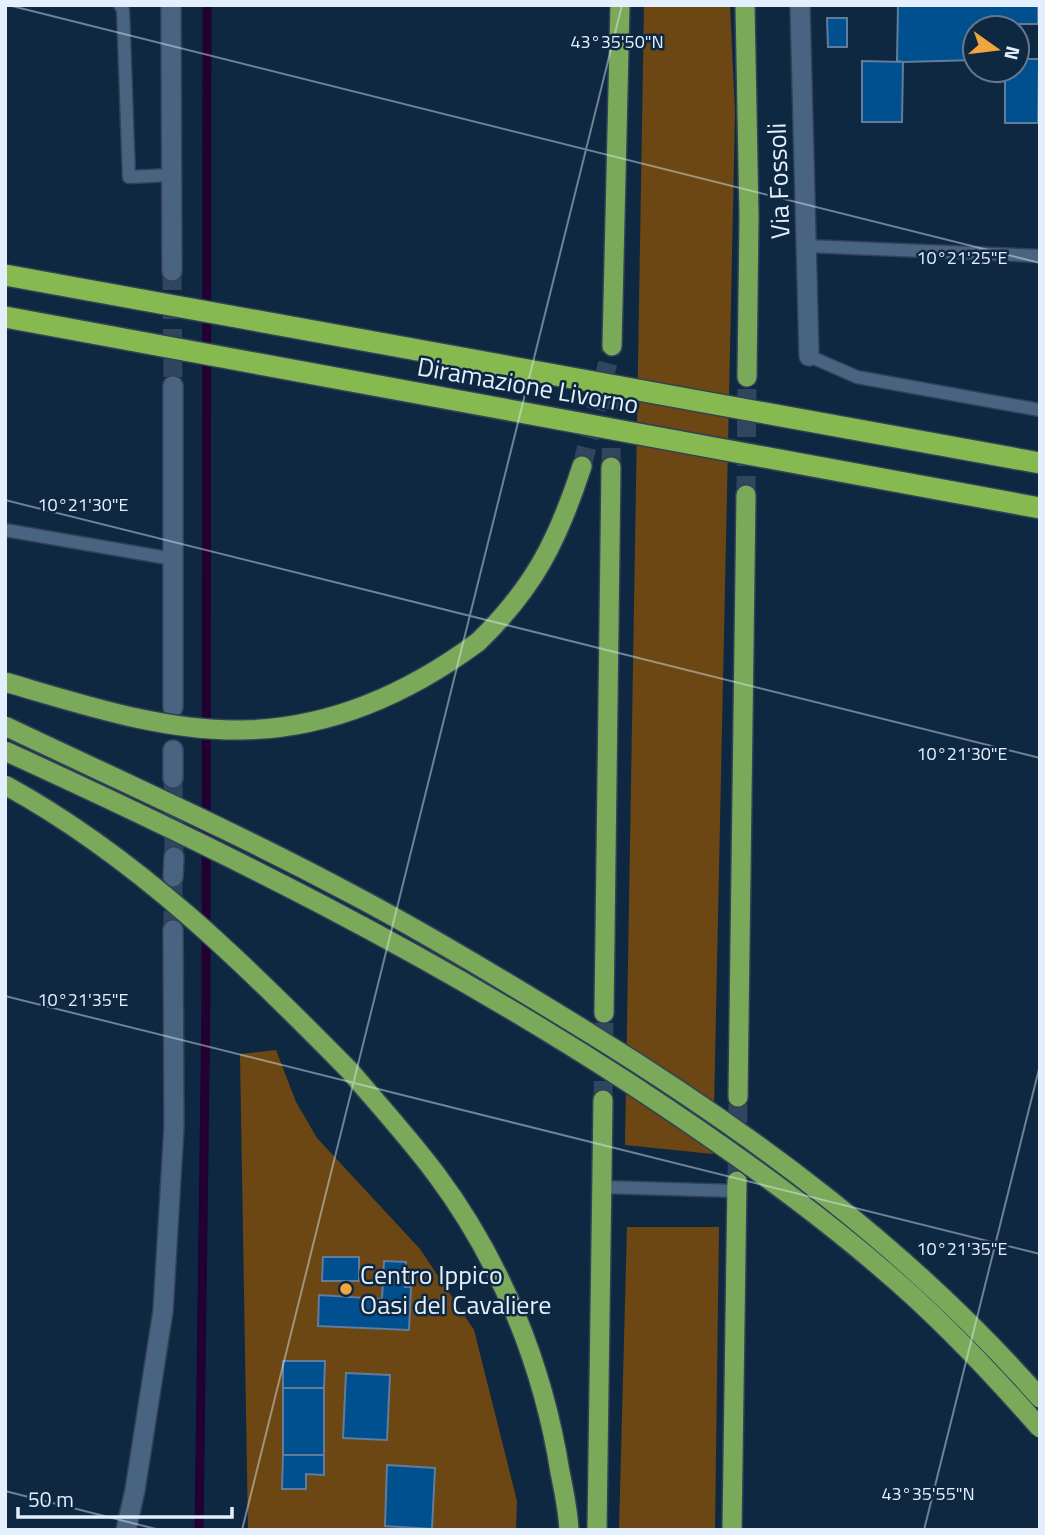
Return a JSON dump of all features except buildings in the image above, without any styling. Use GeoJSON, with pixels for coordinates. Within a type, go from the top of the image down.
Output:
{"type":"FeatureCollection","features":[{"type":"Feature","properties":{"kind":"highway"},"geometry":{"type":"LineString","coordinates":[[612,346],[620,5]]}},
{"type":"Feature","properties":{"kind":"highway"},"geometry":{"type":"LineString","coordinates":[[745,5],[749,217],[747,377]]}},
{"type":"Feature","properties":{"kind":"highway","name":"Diramazione Livorno"},"geometry":{"type":"LineString","coordinates":[[5,275],[1040,463]]}},
{"type":"Feature","properties":{"kind":"highway","name":"Diramazione Livorno"},"geometry":{"type":"LineString","coordinates":[[5,317],[1040,508]]}},
{"type":"Feature","properties":{"kind":"highway"},"geometry":{"type":"LineString","coordinates":[[5,682],[89,707],[147,719],[221,729],[265,728],[343,713],[388,697],[447,665],[478,642],[507,614],[531,582],[551,547],[568,511],[582,466]]}},
{"type":"Feature","properties":{"kind":"highway"},"geometry":{"type":"LineString","coordinates":[[604,1013],[611,467]]}},
{"type":"Feature","properties":{"kind":"highway"},"geometry":{"type":"LineString","coordinates":[[738,1097],[746,495]]}},
{"type":"Feature","properties":{"kind":"highway"},"geometry":{"type":"LineString","coordinates":[[5,726],[262,848],[357,897],[544,1005],[660,1077],[762,1147],[877,1237],[960,1314],[1040,1398]]}},
{"type":"Feature","properties":{"kind":"highway"},"geometry":{"type":"LineString","coordinates":[[5,751],[249,866],[349,918],[470,985],[684,1119],[823,1219],[884,1270],[946,1329],[1040,1428]]}},
{"type":"Feature","properties":{"kind":"highway"},"geometry":{"type":"LineString","coordinates":[[5,785],[87,838],[191,918],[277,997],[350,1071],[436,1174],[490,1261],[533,1358],[547,1402],[569,1530]]}},
{"type":"Feature","properties":{"kind":"highway"},"geometry":{"type":"LineString","coordinates":[[597,1530],[603,1100]]}},
{"type":"Feature","properties":{"kind":"highway"},"geometry":{"type":"LineString","coordinates":[[732,1530],[737,1186]]}},
{"type":"Feature","properties":{"kind":"main road"},"geometry":{"type":"LineString","coordinates":[[171,5],[172,271]]}},
{"type":"Feature","properties":{"kind":"main road","name":"Via Fossoli"},"geometry":{"type":"LineString","coordinates":[[800,5],[809,356]]}},
{"type":"Feature","properties":{"kind":"main road"},"geometry":{"type":"LineString","coordinates":[[173,386],[173,707]]}},
{"type":"Feature","properties":{"kind":"main road"},"geometry":{"type":"LineString","coordinates":[[173,750],[173,778]]}},
{"type":"Feature","properties":{"kind":"main road"},"geometry":{"type":"LineString","coordinates":[[173,877],[174,857]]}},
{"type":"Feature","properties":{"kind":"main road"},"geometry":{"type":"LineString","coordinates":[[126,1530],[135,1490],[163,1311],[174,1127],[173,930]]}},
{"type":"Feature","properties":{"kind":"lane"},"geometry":{"type":"LineString","coordinates":[[120,5],[123,10],[129,177],[172,175]]}},
{"type":"Feature","properties":{"kind":"lane"},"geometry":{"type":"LineString","coordinates":[[806,246],[1040,256]]}},
{"type":"Feature","properties":{"kind":"lane"},"geometry":{"type":"LineString","coordinates":[[809,356],[857,377],[1040,411]]}},
{"type":"Feature","properties":{"kind":"lane"},"geometry":{"type":"LineString","coordinates":[[5,530],[173,559]]}},
{"type":"Feature","properties":{"kind":"lane"},"geometry":{"type":"LineString","coordinates":[[602,1187],[737,1186]]}},
{"type":"Feature","properties":{"kind":"shaded area"},"geometry":{"type":"Polygon","coordinates":[[[644,5],[730,5],[735,113],[713,1154],[625,1145],[644,5]]]}},
{"type":"Feature","properties":{"kind":"shaded area","name":"Centro Ippico Oasi del Cavaliere"},"geometry":{"type":"Polygon","coordinates":[[[276,1050],[296,1102],[317,1138],[420,1249],[474,1330],[517,1501],[516,1530],[248,1530],[240,1054],[276,1050]]]}},
{"type":"Feature","properties":{"kind":"shaded area"},"geometry":{"type":"Polygon","coordinates":[[[627,1227],[719,1227],[715,1530],[619,1530],[627,1227]]]}},
{"type":"Feature","properties":{"kind":"waterway"},"geometry":{"type":"LineString","coordinates":[[199,1530],[206,999],[207,5]]}},
{"type":"Feature","properties":{"kind":"tunnel"},"geometry":{"type":"LineString","coordinates":[[172,271],[173,386]]}},
{"type":"Feature","properties":{"kind":"tunnel"},"geometry":{"type":"LineString","coordinates":[[582,466],[612,346]]}},
{"type":"Feature","properties":{"kind":"tunnel"},"geometry":{"type":"LineString","coordinates":[[746,495],[747,377]]}},
{"type":"Feature","properties":{"kind":"tunnel"},"geometry":{"type":"LineString","coordinates":[[611,467],[612,378]]}},
{"type":"Feature","properties":{"kind":"tunnel"},"geometry":{"type":"LineString","coordinates":[[173,778],[174,857]]}},
{"type":"Feature","properties":{"kind":"tunnel"},"geometry":{"type":"LineString","coordinates":[[173,877],[173,930]]}},
{"type":"Feature","properties":{"kind":"tunnel"},"geometry":{"type":"LineString","coordinates":[[603,1100],[604,1013]]}},
{"type":"Feature","properties":{"kind":"tunnel"},"geometry":{"type":"LineString","coordinates":[[737,1181],[738,1097]]}},
{"type":"Feature","properties":{"kind":"place","name":"Centro Ippico Oasi del Cavaliere"},"geometry":{"type":"Point","coordinates":[346,1289]}}]}
